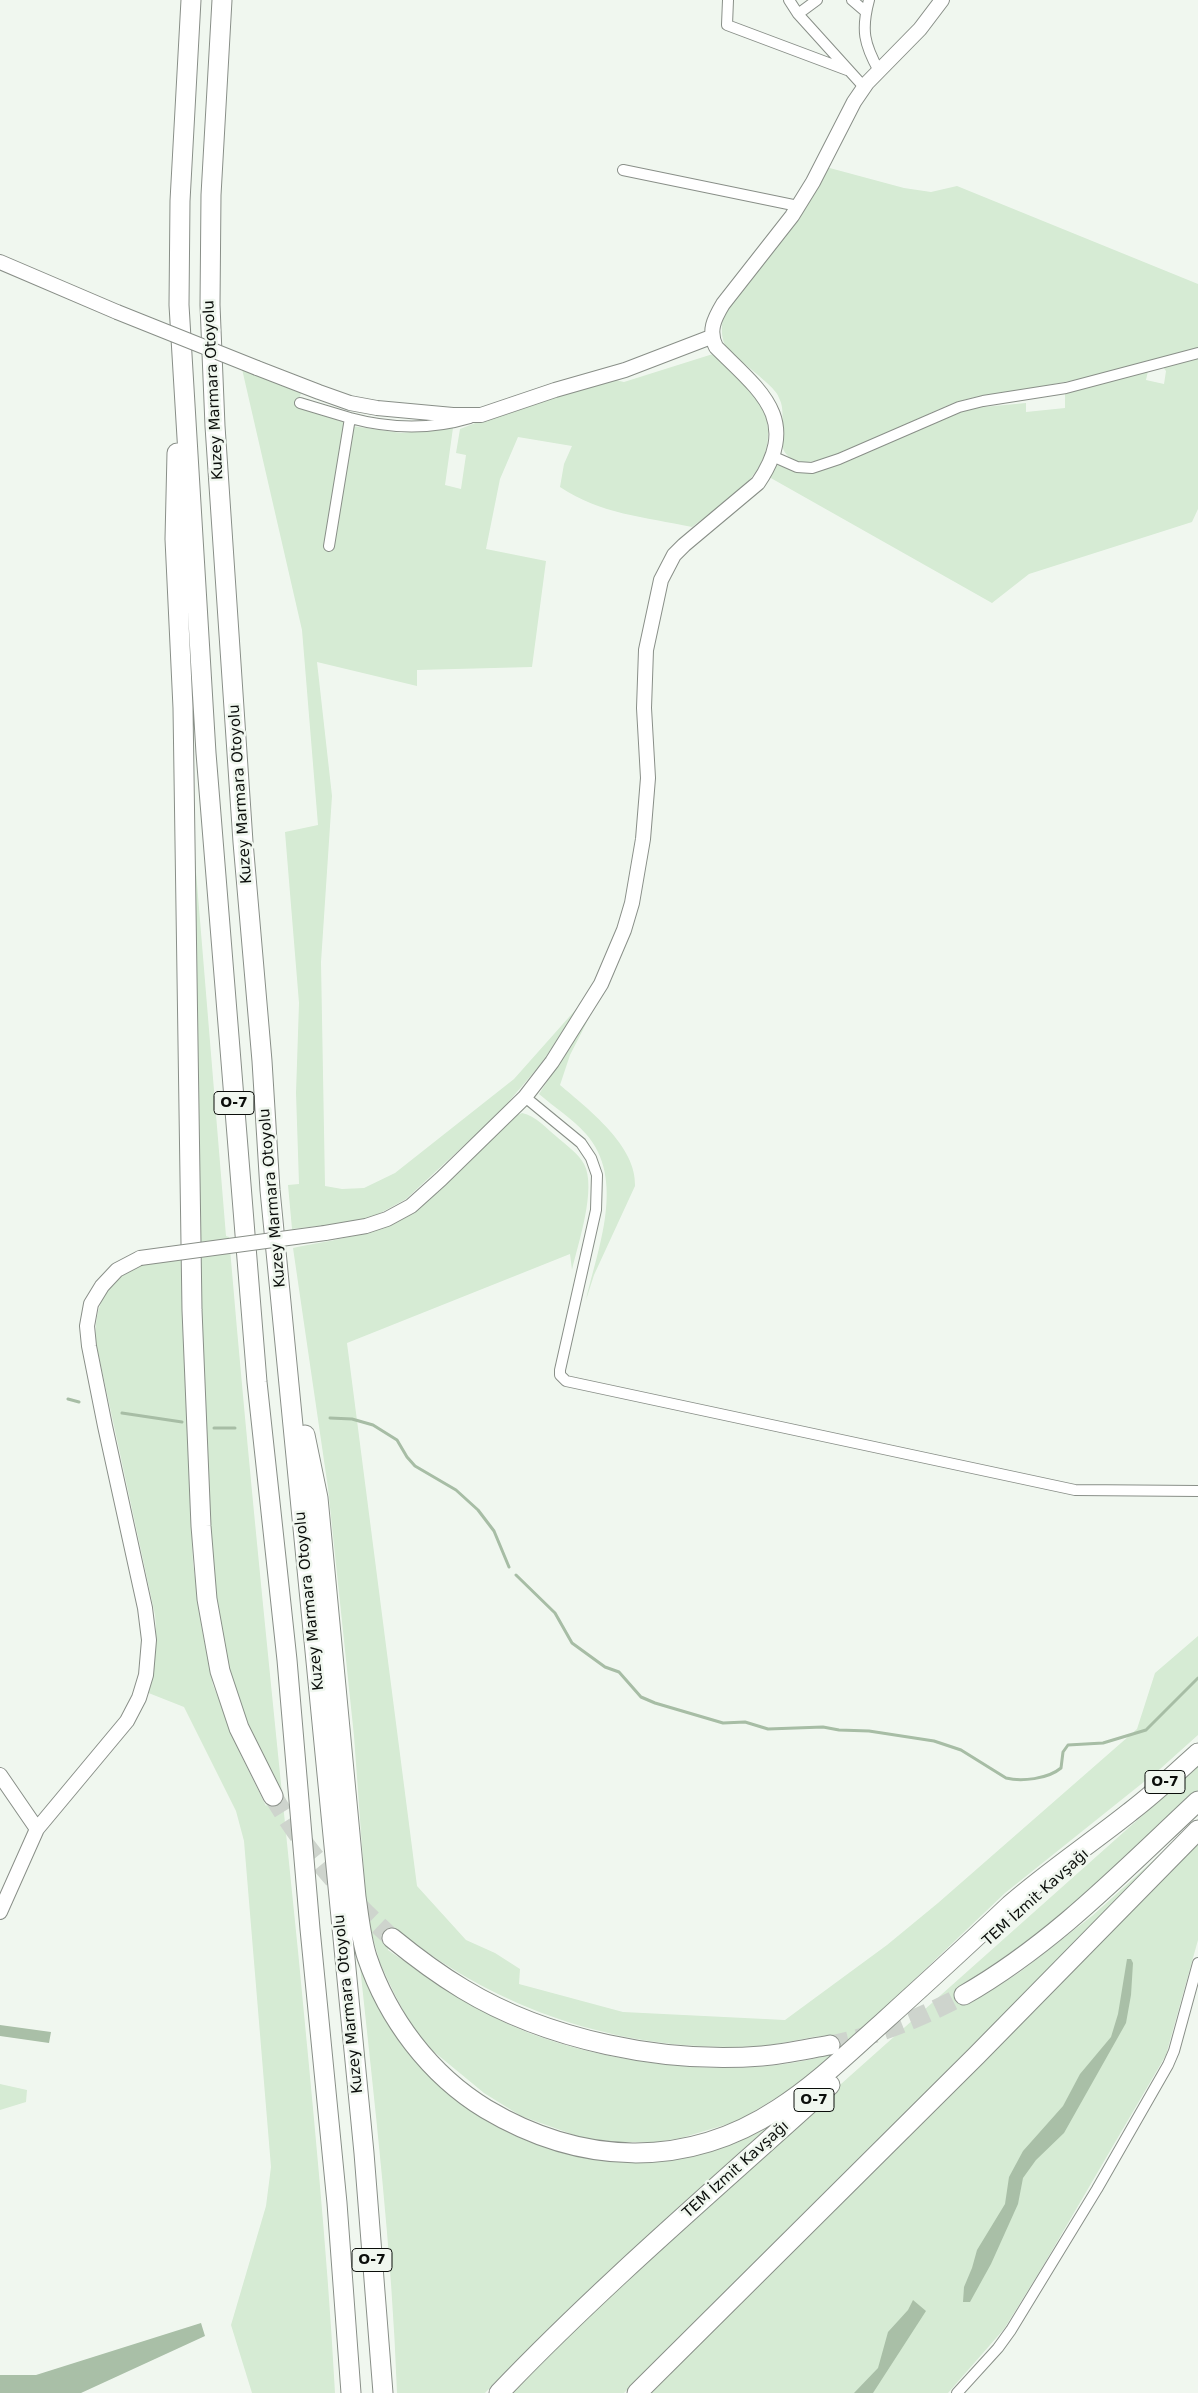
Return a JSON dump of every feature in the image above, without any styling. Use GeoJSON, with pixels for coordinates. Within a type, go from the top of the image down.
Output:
{"type":"FeatureCollection","features":[{"type":"Feature","properties":{"kind":"highway","name":"Kuzey Marmara Otoyolu"},"geometry":{"type":"LineString","coordinates":[[191,0],[180,202],[179,305],[210,816],[258,1382],[338,2203],[351,2393]]}},
{"type":"Feature","properties":{"kind":"highway","name":"Kuzey Marmara Otoyolu"},"geometry":{"type":"LineString","coordinates":[[222,0],[211,195],[210,305],[215,426],[243,842],[262,1061],[270,1190],[364,2153],[383,2393]]}},
{"type":"Feature","properties":{"kind":"highway"},"geometry":{"type":"LineString","coordinates":[[179,305],[175,540],[181,623],[192,1310],[201,1526],[207,1599],[220,1672],[239,1728],[273,1796]]}},
{"type":"Feature","properties":{"kind":"highway"},"geometry":{"type":"LineString","coordinates":[[285,1338],[318,1498],[361,1934],[367,1956],[390,2008],[403,2031],[431,2064],[475,2102],[541,2137],[601,2151],[619,2153],[645,2153],[702,2145],[756,2122],[817,2082],[1022,1894],[1133,1810]]}},
{"type":"Feature","properties":{"kind":"highway","name":"O-7"},"geometry":{"type":"LineString","coordinates":[[1133,1810],[1198,1753]]}},
{"type":"Feature","properties":{"kind":"highway"},"geometry":{"type":"LineString","coordinates":[[964,1995],[1001,1974],[1071,1920],[1198,1801]]}},
{"type":"Feature","properties":{"kind":"highway","name":"TEM İzmit Kavşağı"},"geometry":{"type":"LineString","coordinates":[[499,2393],[542,2348],[614,2280],[1133,1810]]}},
{"type":"Feature","properties":{"kind":"highway"},"geometry":{"type":"LineString","coordinates":[[637,2393],[984,2048],[1198,1830]]}},
{"type":"Feature","properties":{"kind":"highway"},"geometry":{"type":"LineString","coordinates":[[392,1938],[457,1985],[496,2005],[582,2038],[644,2051],[725,2057],[763,2056],[830,2045]]}},
{"type":"Feature","properties":{"kind":"street"},"geometry":{"type":"LineString","coordinates":[[728,0],[727,25],[847,70]]}},
{"type":"Feature","properties":{"kind":"street"},"geometry":{"type":"LineString","coordinates":[[789,0],[798,14],[864,88]]}},
{"type":"Feature","properties":{"kind":"street"},"geometry":{"type":"LineString","coordinates":[[798,14],[817,0]]}},
{"type":"Feature","properties":{"kind":"street"},"geometry":{"type":"LineString","coordinates":[[852,0],[866,12]]}},
{"type":"Feature","properties":{"kind":"street"},"geometry":{"type":"LineString","coordinates":[[868,0],[864,28],[865,43],[879,71]]}},
{"type":"Feature","properties":{"kind":"street"},"geometry":{"type":"LineString","coordinates":[[0,1912],[38,1829],[127,1721],[139,1698],[146,1675],[149,1640],[145,1608],[89,1346],[87,1326],[91,1304],[102,1286],[117,1270],[140,1258],[366,1226],[410,1206],[525,1097],[552,1062],[601,984],[614,957],[632,903],[640,862],[648,778],[643,676],[646,650],[660,580],[674,555],[684,545],[758,483],[772,456],[776,429],[770,407],[765,396],[716,346],[711,337],[714,318],[722,304],[755,266],[798,206],[854,102],[864,88],[920,29],[942,0]]}},
{"type":"Feature","properties":{"kind":"street"},"geometry":{"type":"LineString","coordinates":[[623,170],[798,206]]}},
{"type":"Feature","properties":{"kind":"street"},"geometry":{"type":"LineString","coordinates":[[0,262],[117,312],[257,368],[359,405],[406,412],[481,415]]}},
{"type":"Feature","properties":{"kind":"street"},"geometry":{"type":"LineString","coordinates":[[300,402],[350,418],[403,428],[450,424],[555,390],[625,370],[711,337]]}},
{"type":"Feature","properties":{"kind":"street"},"geometry":{"type":"LineString","coordinates":[[772,456],[797,467],[812,468],[839,459],[954,409],[982,401],[1066,388],[1198,353]]}},
{"type":"Feature","properties":{"kind":"street"},"geometry":{"type":"LineString","coordinates":[[328,546],[350,418]]}},
{"type":"Feature","properties":{"kind":"street"},"geometry":{"type":"LineString","coordinates":[[525,1097],[581,1143],[591,1158],[597,1175],[596,1210],[560,1370],[560,1375],[566,1381],[1075,1490],[1198,1491]]}},
{"type":"Feature","properties":{"kind":"street"},"geometry":{"type":"LineString","coordinates":[[0,1775],[38,1829]]}},
{"type":"Feature","properties":{"kind":"street"},"geometry":{"type":"LineString","coordinates":[[957,2393],[1011,2330],[1097,2189],[1168,2065],[1174,2051],[1198,1963]]}},
{"type":"Feature","properties":{"kind":"green space"},"geometry":{"type":"Polygon","coordinates":[[[826,167],[904,188],[931,192],[957,186],[1198,284],[1198,348],[1083,378],[956,402],[848,451],[810,462],[797,461],[789,457],[784,450],[782,442],[782,406],[778,396],[767,383],[725,345],[722,337],[722,324],[724,312],[826,167]]]}},
{"type":"Feature","properties":{"kind":"green space"},"geometry":{"type":"Polygon","coordinates":[[[716,353],[747,386],[763,407],[768,430],[767,447],[754,475],[743,487],[692,527],[607,509],[575,496],[560,487],[564,464],[572,446],[518,437],[500,479],[486,549],[546,561],[532,667],[417,670],[417,686],[317,662],[332,796],[321,962],[325,1186],[342,1189],[364,1188],[395,1173],[514,1079],[586,998],[540,1065],[499,1113],[406,1199],[373,1217],[345,1223],[292,1229],[288,1185],[299,1184],[296,1093],[299,1003],[285,832],[318,825],[302,630],[242,369],[301,393],[297,406],[346,423],[325,549],[332,551],[352,426],[401,433],[453,428],[445,485],[461,489],[466,455],[456,453],[460,429],[514,408],[607,378],[624,382],[716,353]]]}},
{"type":"Feature","properties":{"kind":"green space"},"geometry":{"type":"Polygon","coordinates":[[[1198,355],[1198,509],[1192,522],[1029,574],[992,603],[769,477],[777,465],[807,473],[852,459],[941,419],[973,408],[1026,403],[1026,412],[1065,408],[1065,392],[1148,371],[1146,380],[1164,384],[1166,371],[1162,366],[1198,355]]]}},
{"type":"Feature","properties":{"kind":"green space"},"geometry":{"type":"Polygon","coordinates":[[[190,805],[195,822],[192,823],[226,1236],[229,1237],[253,1505],[314,2116],[335,2393],[252,2393],[231,2325],[266,2206],[271,2167],[244,1841],[236,1811],[184,1707],[146,1692],[155,1654],[155,1615],[96,1343],[97,1316],[106,1293],[113,1283],[134,1269],[148,1264],[182,1260],[193,1563],[202,1629],[213,1685],[240,1753],[266,1806],[277,1789],[252,1736],[225,1657],[210,1560],[196,1141],[190,805]]]}},
{"type":"Feature","properties":{"kind":"green space"},"geometry":{"type":"Polygon","coordinates":[[[591,1014],[570,1055],[560,1085],[597,1117],[620,1143],[634,1171],[635,1186],[594,1275],[586,1300],[606,1214],[605,1172],[598,1152],[586,1134],[539,1094],[591,1014]]]}},
{"type":"Feature","properties":{"kind":"green space"},"geometry":{"type":"Polygon","coordinates":[[[522,1113],[536,1120],[572,1149],[584,1164],[587,1174],[587,1201],[572,1270],[570,1254],[347,1343],[417,1886],[466,1940],[495,1953],[520,1969],[519,1984],[623,2012],[785,2020],[887,1945],[938,1903],[1137,1729],[1155,1673],[1198,1636],[1198,1735],[1160,1769],[1005,1893],[873,2019],[802,2082],[738,2121],[681,2138],[657,2142],[616,2142],[580,2137],[521,2116],[484,2093],[427,2046],[408,2019],[380,1963],[372,1935],[366,1902],[354,1736],[328,1488],[293,1248],[358,1235],[404,1218],[418,1209],[514,1117],[522,1113]],[[394,1927],[388,1950],[421,1973],[492,2016],[529,2033],[562,2044],[636,2061],[715,2068],[753,2067],[790,2063],[825,2056],[832,2035],[761,2046],[711,2047],[662,2043],[614,2034],[566,2021],[520,2004],[476,1983],[434,1957],[394,1927]]]}},
{"type":"Feature","properties":{"kind":"green space"},"geometry":{"type":"Polygon","coordinates":[[[1198,1766],[1198,1790],[1108,1877],[1037,1937],[960,1988],[969,2004],[1020,1972],[1092,1916],[1198,1820],[624,2393],[511,2393],[583,2321],[832,2092],[1198,1766]]]}},
{"type":"Feature","properties":{"kind":"green space"},"geometry":{"type":"Polygon","coordinates":[[[1198,1844],[1198,1940],[1166,2055],[1043,2266],[1004,2329],[948,2393],[650,2393],[941,2105],[1198,1844]]]}},
{"type":"Feature","properties":{"kind":"green space"},"geometry":{"type":"Polygon","coordinates":[[[1127,1959],[1131,1959],[1133,1963],[1131,1995],[1126,2023],[1064,2133],[1036,2160],[1023,2178],[1018,2204],[991,2264],[970,2302],[963,2302],[964,2287],[977,2250],[1005,2204],[1009,2177],[1023,2151],[1063,2106],[1080,2074],[1111,2037],[1118,2014],[1127,1959]]]}},
{"type":"Feature","properties":{"kind":"green space"},"geometry":{"type":"Polygon","coordinates":[[[360,1966],[392,2026],[432,2078],[456,2100],[483,2119],[513,2134],[546,2147],[585,2157],[609,2160],[747,2136],[767,2128],[546,2331],[485,2393],[397,2393],[387,2232],[360,1966]]]}},
{"type":"Feature","properties":{"kind":"green space"},"geometry":{"type":"Polygon","coordinates":[[[0,2025],[51,2032],[49,2043],[0,2036],[0,2025]]]}},
{"type":"Feature","properties":{"kind":"green space"},"geometry":{"type":"Polygon","coordinates":[[[0,2084],[27,2090],[26,2102],[0,2110],[0,2084]]]}},
{"type":"Feature","properties":{"kind":"green space"},"geometry":{"type":"Polygon","coordinates":[[[913,2300],[926,2311],[873,2393],[854,2393],[878,2368],[888,2332],[908,2310],[913,2300]]]}},
{"type":"Feature","properties":{"kind":"green space"},"geometry":{"type":"Polygon","coordinates":[[[201,2323],[205,2336],[81,2393],[0,2393],[0,2375],[36,2375],[201,2323]]]}},
{"type":"Feature","properties":{"kind":"waterway"},"geometry":{"type":"LineString","coordinates":[[68,1399],[79,1402]]}},
{"type":"Feature","properties":{"kind":"waterway"},"geometry":{"type":"LineString","coordinates":[[122,1413],[182,1422]]}},
{"type":"Feature","properties":{"kind":"waterway"},"geometry":{"type":"LineString","coordinates":[[330,1418],[352,1419],[373,1425],[397,1440],[415,1466],[456,1490],[478,1510],[494,1531],[509,1567]]}},
{"type":"Feature","properties":{"kind":"waterway"},"geometry":{"type":"LineString","coordinates":[[214,1428],[235,1428]]}},
{"type":"Feature","properties":{"kind":"waterway"},"geometry":{"type":"LineString","coordinates":[[516,1575],[555,1613],[572,1643],[605,1667],[619,1672],[641,1697],[655,1703],[723,1723],[745,1722],[768,1729],[823,1727],[839,1730],[869,1731],[934,1741],[961,1750],[1006,1778],[1012,1779],[1034,1779],[1056,1772],[1061,1768],[1063,1752],[1068,1745],[1103,1743],[1146,1730],[1198,1678]]}},
{"type":"Feature","properties":{"kind":"tunnel"},"geometry":{"type":"LineString","coordinates":[[273,1796],[298,1835],[327,1872],[392,1938]]}},
{"type":"Feature","properties":{"kind":"tunnel"},"geometry":{"type":"LineString","coordinates":[[830,2045],[899,2025],[964,1995]]}}]}
